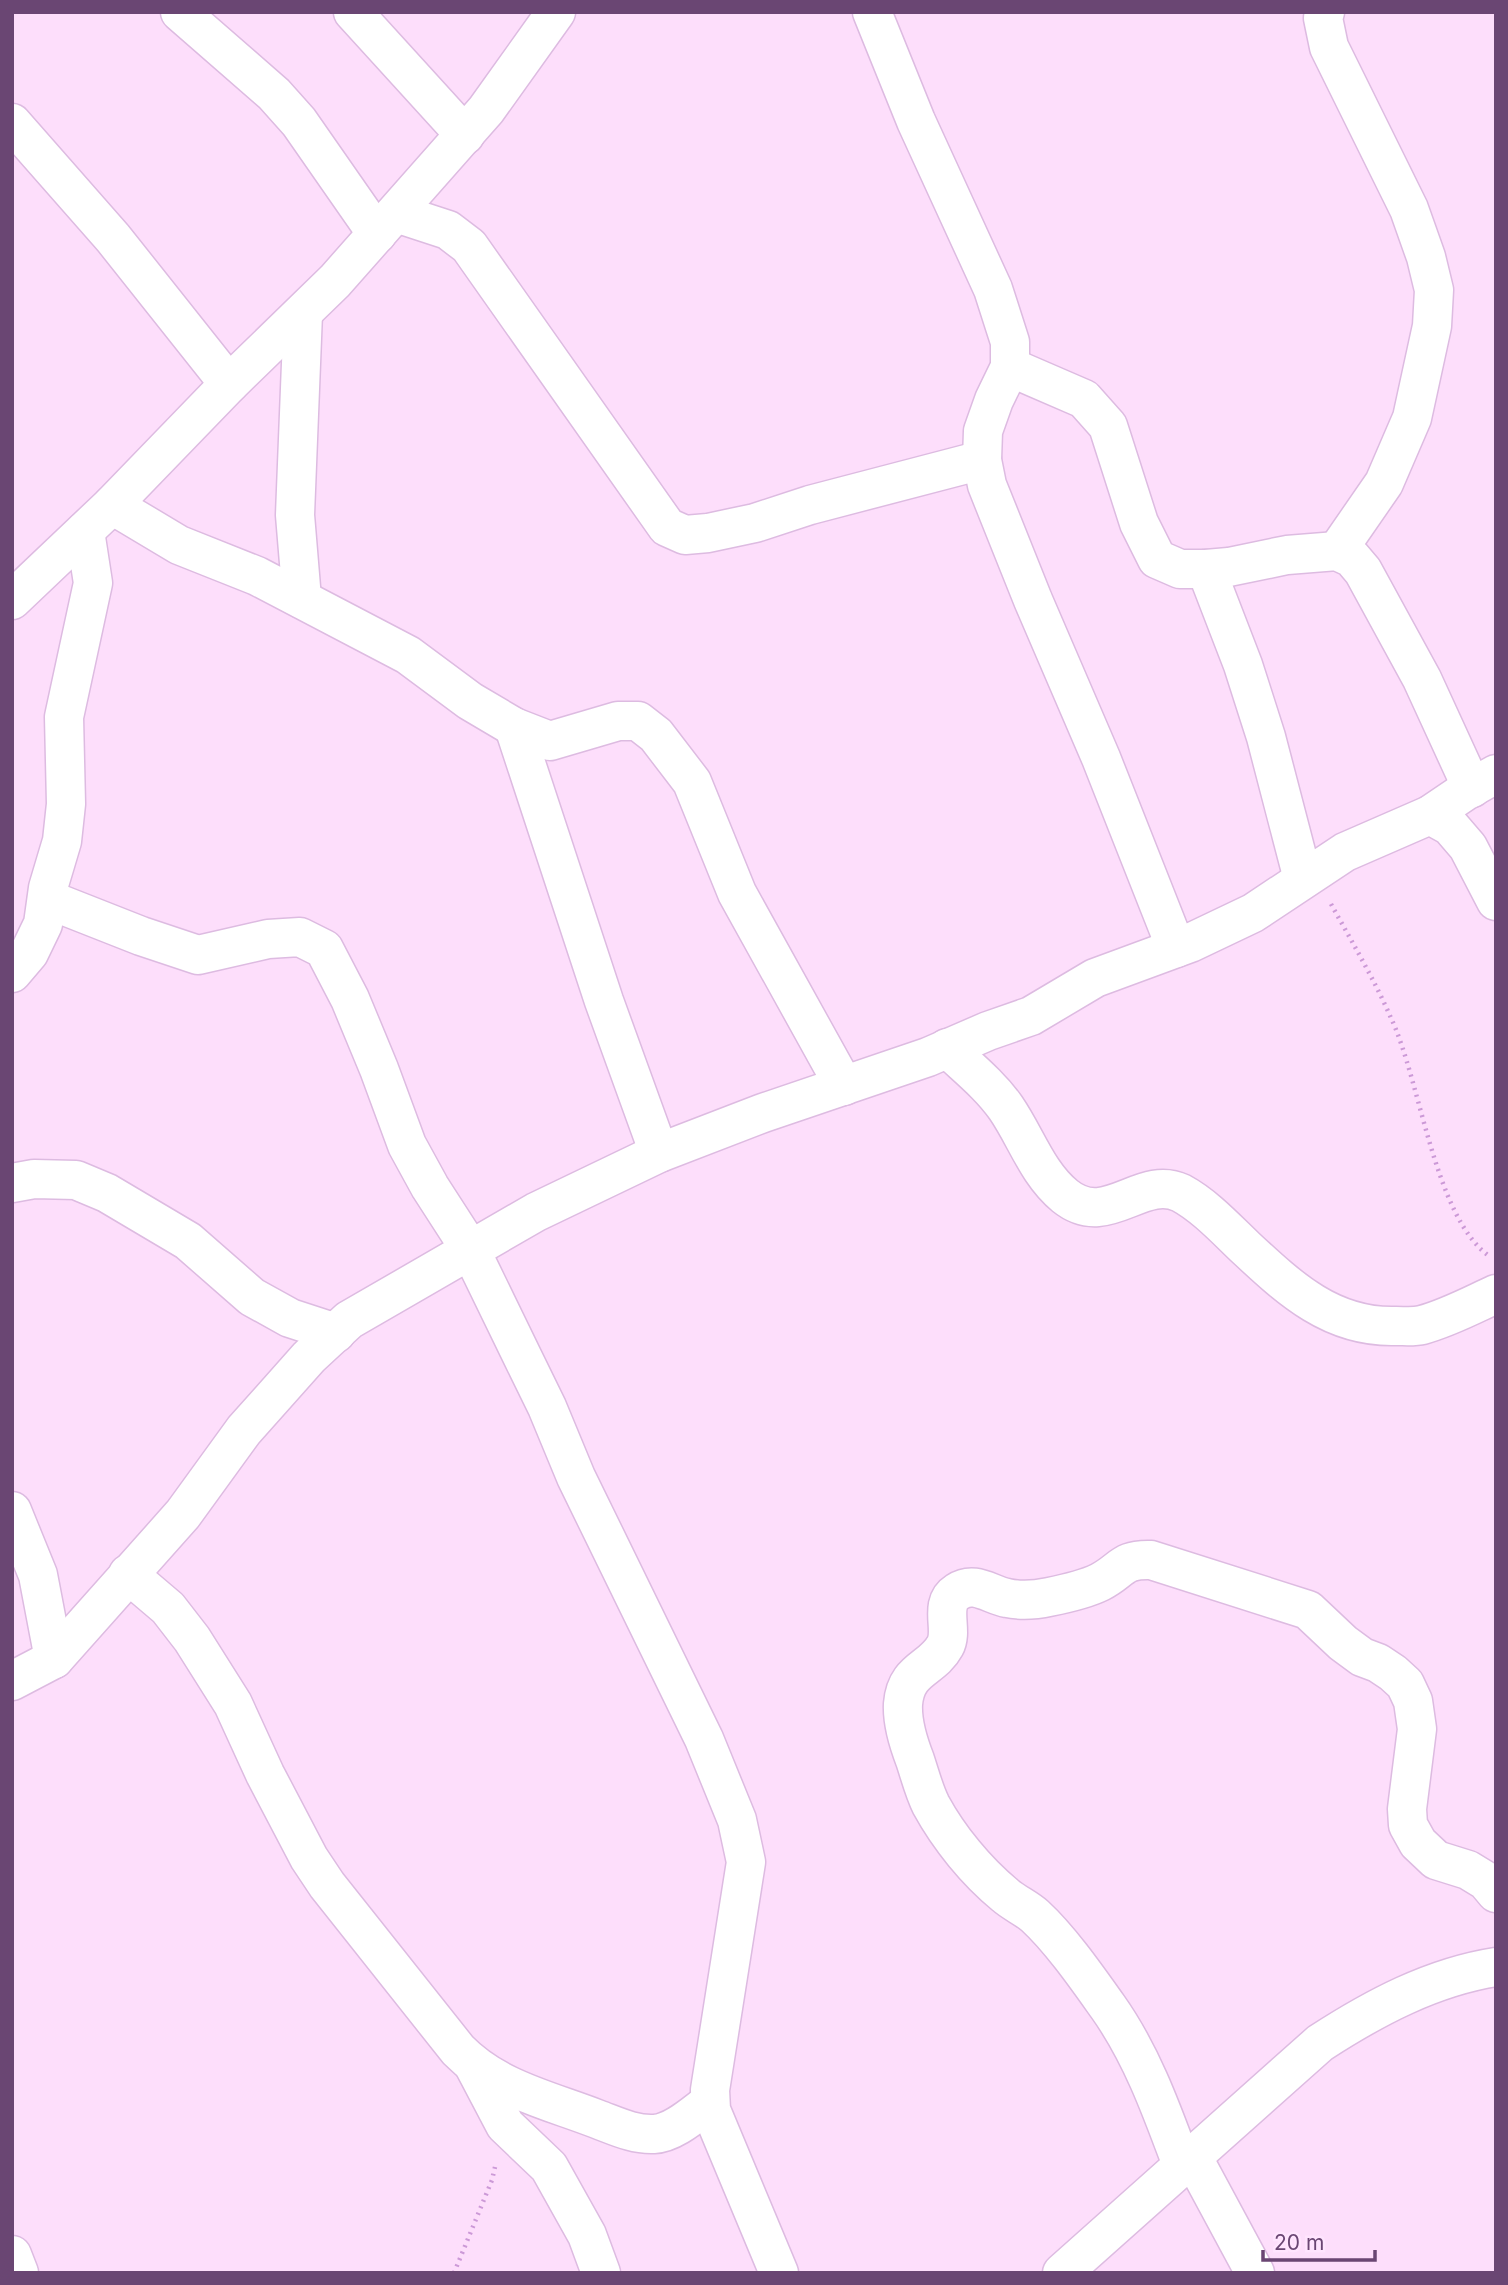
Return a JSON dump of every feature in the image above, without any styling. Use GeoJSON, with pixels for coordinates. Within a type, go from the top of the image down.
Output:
{"type":"FeatureCollection","features":[{"type":"Feature","properties":{"kind":"street"},"geometry":{"type":"LineString","coordinates":[[180,12],[274,94],[387,224],[448,230],[469,247],[667,527],[685,535],[744,526],[810,505],[982,460]]}},
{"type":"Feature","properties":{"kind":"street"},"geometry":{"type":"LineString","coordinates":[[353,12],[465,135]]}},
{"type":"Feature","properties":{"kind":"street"},"geometry":{"type":"LineString","coordinates":[[12,600],[112,505],[229,384],[303,313],[387,224],[486,110],[556,12]]}},
{"type":"Feature","properties":{"kind":"street"},"geometry":{"type":"LineString","coordinates":[[872,12],[916,121],[993,289],[1010,342],[1010,367],[983,430],[982,460],[987,485],[1101,758],[1176,948]]}},
{"type":"Feature","properties":{"kind":"street"},"geometry":{"type":"LineString","coordinates":[[1325,12],[1323,18],[1329,47],[1409,209],[1434,290],[1432,326],[1407,431],[1384,483],[1337,551]]}},
{"type":"Feature","properties":{"kind":"street"},"geometry":{"type":"LineString","coordinates":[[12,123],[113,238],[229,384]]}},
{"type":"Feature","properties":{"kind":"street"},"geometry":{"type":"LineString","coordinates":[[302,599],[295,514],[303,313]]}},
{"type":"Feature","properties":{"kind":"street"},"geometry":{"type":"LineString","coordinates":[[12,1681],[54,1659],[183,1514],[244,1430],[309,1357],[349,1320],[536,1212],[659,1153],[1031,1016],[1095,978],[1176,948],[1253,913],[1345,852],[1430,816],[1484,781],[1394,631],[1363,571],[1352,558],[1337,551],[1287,555],[1206,569],[1180,569],[1157,559],[1139,523],[1108,426],[1084,399],[1010,367]]}},
{"type":"Feature","properties":{"kind":"street"},"geometry":{"type":"LineString","coordinates":[[112,505],[180,545],[257,576],[408,655],[470,701],[514,727],[550,741],[618,721],[638,721],[656,735],[692,782],[737,893],[844,1086]]}},
{"type":"Feature","properties":{"kind":"street"},"geometry":{"type":"LineString","coordinates":[[12,973],[29,953],[44,925],[47,899],[62,841],[66,804],[64,717],[93,583],[85,531]]}},
{"type":"Feature","properties":{"kind":"street"},"geometry":{"type":"LineString","coordinates":[[1206,569],[1243,664],[1309,875]]}},
{"type":"Feature","properties":{"kind":"street"},"geometry":{"type":"LineString","coordinates":[[514,727],[604,1001],[659,1153]]}},
{"type":"Feature","properties":{"kind":"street"},"geometry":{"type":"LineString","coordinates":[[1430,816],[1450,826],[1468,846],[1496,901]]}},
{"type":"Feature","properties":{"kind":"street"},"geometry":{"type":"LineString","coordinates":[[47,899],[198,955],[268,939],[300,937],[324,949],[350,999],[407,1145],[470,1250],[547,1407],[576,1477],[704,1740],[737,1819],[746,1862],[709,2090],[710,2102],[740,2183],[779,2273]]}},
{"type":"Feature","properties":{"kind":"street"},"geometry":{"type":"LineString","coordinates":[[947,1048],[993,1091],[1040,1167],[1066,1197],[1086,1205],[1108,1206],[1157,1187],[1180,1193],[1214,1218],[1279,1278],[1315,1305],[1342,1319],[1380,1327],[1419,1326],[1443,1319],[1496,1294]]}},
{"type":"Feature","properties":{"kind":"street"},"geometry":{"type":"LineString","coordinates":[[12,1183],[34,1179],[76,1180],[107,1193],[188,1241],[252,1297],[290,1318],[336,1333]]}},
{"type":"Feature","properties":{"kind":"street"},"geometry":{"type":"LineString","coordinates":[[12,1511],[38,1575],[54,1659]]}},
{"type":"Feature","properties":{"kind":"street"},"geometry":{"type":"LineString","coordinates":[[1255,2273],[1187,2161],[1132,2043],[1108,2008],[1035,1915],[1005,1895],[973,1863],[930,1804],[905,1732],[903,1705],[906,1687],[919,1669],[937,1656],[947,1644],[947,1607],[956,1592],[971,1586],[1004,1598],[1023,1600],[1049,1597],[1099,1583],[1122,1565],[1136,1560],[1152,1560],[1308,1610],[1343,1643],[1362,1657],[1393,1672],[1405,1684],[1413,1702],[1417,1729],[1407,1809],[1408,1825],[1418,1843],[1436,1860],[1468,1870],[1486,1881],[1496,1893]]}},
{"type":"Feature","properties":{"kind":"street"},"geometry":{"type":"LineString","coordinates":[[128,1574],[168,1608],[210,1667],[233,1704],[288,1820],[327,1885],[458,2050],[474,2066],[512,2088],[621,2129],[642,2133],[657,2134],[671,2129],[710,2102]]}},
{"type":"Feature","properties":{"kind":"street"},"geometry":{"type":"LineString","coordinates":[[1062,2273],[1320,2043],[1363,2015],[1432,1984],[1476,1970],[1496,1968]]}},
{"type":"Feature","properties":{"kind":"street"},"geometry":{"type":"LineString","coordinates":[[474,2066],[505,2125],[549,2167],[587,2235],[601,2273]]}},
{"type":"Feature","properties":{"kind":"street"},"geometry":{"type":"LineString","coordinates":[[12,2255],[19,2273]]}},
{"type":"Feature","properties":{"kind":"path"},"geometry":{"type":"LineString","coordinates":[[1309,875],[1391,1018],[1405,1053],[1449,1201],[1462,1228],[1477,1247],[1496,1261]]}},
{"type":"Feature","properties":{"kind":"path"},"geometry":{"type":"LineString","coordinates":[[453,2273],[492,2180],[505,2125]]}}]}
